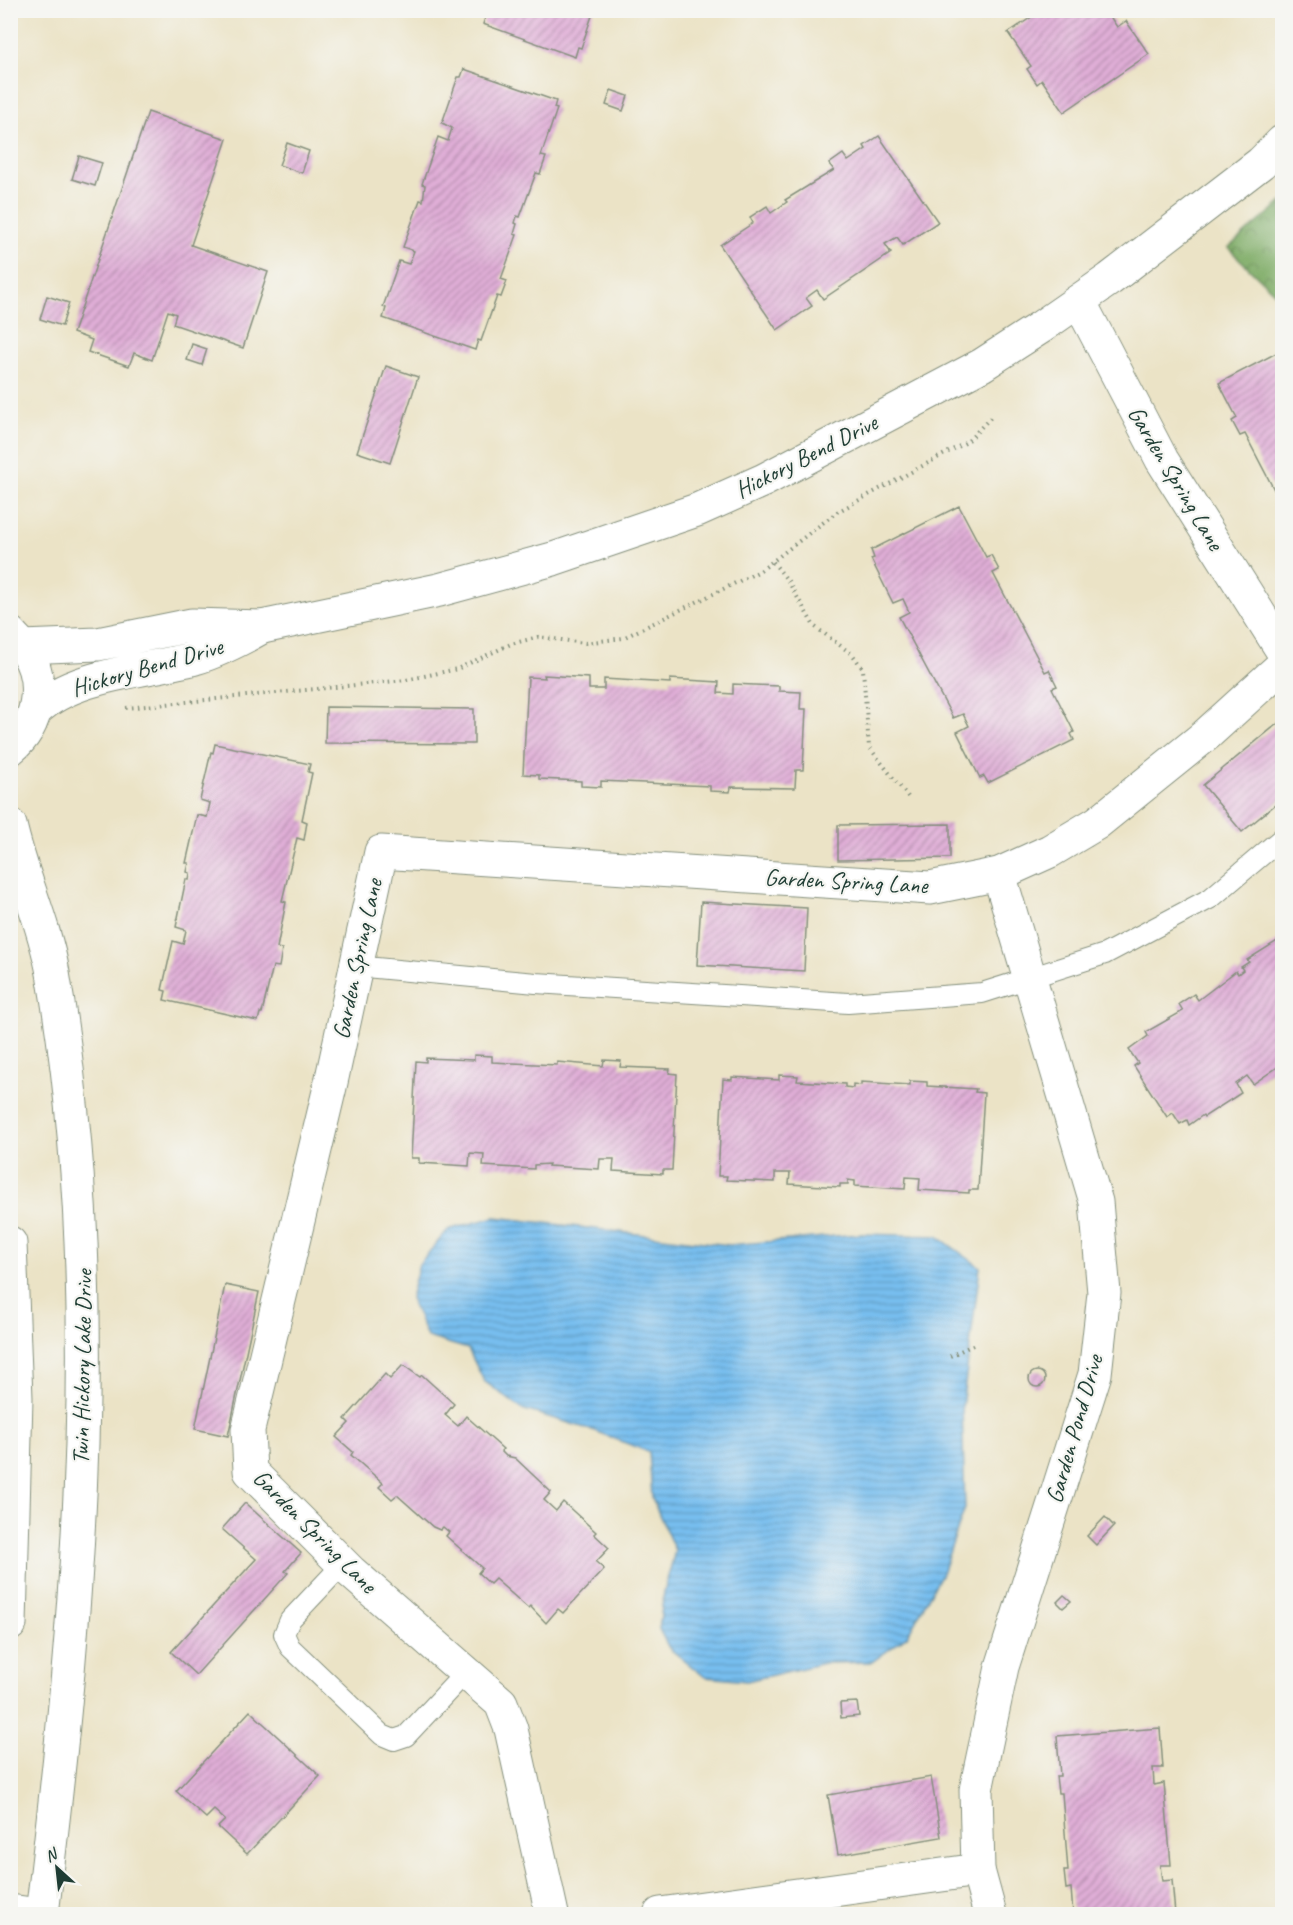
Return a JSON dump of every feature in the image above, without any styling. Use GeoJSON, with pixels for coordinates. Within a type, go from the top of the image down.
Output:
{"type":"FeatureCollection","features":[{"type":"Feature","properties":{"kind":"street","name":"Hickory Bend Drive"},"geometry":{"type":"LineString","coordinates":[[35,711],[60,693],[110,676],[197,657],[262,627],[439,590],[542,562],[697,510],[764,480],[982,365],[1079,301],[1261,163],[1282,142]]}},
{"type":"Feature","properties":{"kind":"street","name":"Garden Spring Lane"},"geometry":{"type":"LineString","coordinates":[[1079,301],[1162,460],[1282,650]]}},
{"type":"Feature","properties":{"kind":"street","name":"Hickory Bend Drive"},"geometry":{"type":"LineString","coordinates":[[17,640],[98,644],[192,625],[262,627]]}},
{"type":"Feature","properties":{"kind":"street"},"geometry":{"type":"LineString","coordinates":[[10,749],[28,729],[35,711],[38,691],[35,672],[17,640]]}},
{"type":"Feature","properties":{"kind":"street","name":"Garden Spring Lane"},"geometry":{"type":"LineString","coordinates":[[552,1914],[511,1729],[501,1703],[343,1564],[250,1471],[248,1430],[381,852],[930,888],[999,874],[1050,851],[1097,823],[1206,735],[1282,666]]}},
{"type":"Feature","properties":{"kind":"street","name":"Twin Hickory Lake Drive"},"geometry":{"type":"LineString","coordinates":[[10,825],[39,914],[52,971],[78,1171],[84,1268],[85,1406],[65,1729],[42,1914]]}},
{"type":"Feature","properties":{"kind":"street","name":"Garden Pond Drive"},"geometry":{"type":"LineString","coordinates":[[990,1914],[978,1870],[976,1790],[1002,1667],[1095,1374],[1104,1293],[1095,1198],[999,874]]}},
{"type":"Feature","properties":{"kind":"street"},"geometry":{"type":"LineString","coordinates":[[10,1243],[16,1398],[10,1624]]}},
{"type":"Feature","properties":{"kind":"street"},"geometry":{"type":"LineString","coordinates":[[660,1914],[978,1870]]}},
{"type":"Feature","properties":{"kind":"street"},"geometry":{"type":"LineString","coordinates":[[10,1911],[32,1914]]}},
{"type":"Feature","properties":{"kind":"lane"},"geometry":{"type":"LineString","coordinates":[[355,966],[536,983],[848,1003],[982,993],[1105,954],[1211,898],[1282,838]]}},
{"type":"Feature","properties":{"kind":"lane"},"geometry":{"type":"LineString","coordinates":[[343,1564],[290,1620],[284,1634],[290,1647],[382,1735],[394,1740],[406,1736],[466,1672]]}},
{"type":"Feature","properties":{"kind":"path"},"geometry":{"type":"LineString","coordinates":[[117,708],[135,709],[205,699],[406,680],[457,669],[511,644],[538,637],[585,643],[623,638],[760,571],[837,512],[967,442],[993,415]]}},
{"type":"Feature","properties":{"kind":"path"},"geometry":{"type":"LineString","coordinates":[[773,562],[788,581],[814,626],[853,656],[862,669],[869,747],[909,798]]}},
{"type":"Feature","properties":{"kind":"path"},"geometry":{"type":"LineString","coordinates":[[950,1356],[977,1343]]}},
{"type":"Feature","properties":{"kind":"green space"},"geometry":{"type":"Polygon","coordinates":[[[1282,202],[1282,300],[1228,248],[1282,202]]]}},
{"type":"Feature","properties":{"kind":"water"},"geometry":{"type":"Polygon","coordinates":[[[495,1217],[729,1245],[861,1234],[937,1236],[980,1267],[962,1407],[965,1508],[942,1573],[907,1636],[872,1662],[824,1663],[747,1681],[705,1677],[669,1648],[659,1629],[664,1592],[675,1551],[652,1498],[649,1452],[592,1430],[522,1409],[484,1381],[468,1349],[427,1337],[410,1298],[419,1264],[448,1230],[495,1217]]]}},
{"type":"Feature","properties":{"kind":"building"},"geometry":{"type":"Polygon","coordinates":[[[484,10],[594,10],[581,48],[578,47],[575,57],[483,24],[486,15],[483,14],[484,10]]]}},
{"type":"Feature","properties":{"kind":"building"},"geometry":{"type":"Polygon","coordinates":[[[1042,10],[1117,10],[1109,15],[1117,27],[1126,21],[1149,54],[1064,112],[1042,80],[1037,84],[1027,69],[1031,66],[1008,33],[1042,10]]]}},
{"type":"Feature","properties":{"kind":"building"},"geometry":{"type":"Polygon","coordinates":[[[464,69],[556,101],[554,108],[557,109],[541,156],[546,157],[540,174],[536,173],[520,217],[517,216],[514,234],[517,235],[501,279],[507,281],[501,297],[497,296],[481,341],[478,340],[475,350],[383,318],[386,308],[383,307],[399,261],[409,264],[414,251],[403,247],[420,200],[423,201],[425,185],[422,184],[438,137],[448,141],[452,128],[442,123],[458,77],[461,77],[464,69]]]}},
{"type":"Feature","properties":{"kind":"building"},"geometry":{"type":"Polygon","coordinates":[[[611,90],[628,96],[623,111],[606,105],[611,90]]]}},
{"type":"Feature","properties":{"kind":"building"},"geometry":{"type":"Polygon","coordinates":[[[148,112],[227,139],[191,245],[268,272],[243,348],[173,324],[176,314],[168,311],[152,360],[134,353],[129,366],[88,352],[92,340],[73,333],[148,112]]]}},
{"type":"Feature","properties":{"kind":"building"},"geometry":{"type":"Polygon","coordinates":[[[879,136],[938,222],[903,245],[897,237],[885,244],[891,253],[823,299],[817,290],[806,298],[812,306],[777,330],[720,245],[753,223],[750,217],[767,206],[771,213],[787,202],[785,200],[834,170],[829,164],[843,154],[848,161],[866,149],[864,146],[879,136]]]}},
{"type":"Feature","properties":{"kind":"building"},"geometry":{"type":"Polygon","coordinates":[[[287,143],[309,151],[302,173],[279,165],[287,143]]]}},
{"type":"Feature","properties":{"kind":"building"},"geometry":{"type":"Polygon","coordinates":[[[79,156],[102,163],[95,186],[72,179],[79,156]]]}},
{"type":"Feature","properties":{"kind":"building"},"geometry":{"type":"Polygon","coordinates":[[[47,296],[69,303],[62,326],[40,319],[47,296]]]}},
{"type":"Feature","properties":{"kind":"building"},"geometry":{"type":"Polygon","coordinates":[[[192,344],[207,349],[202,365],[187,360],[192,344]]]}},
{"type":"Feature","properties":{"kind":"building"},"geometry":{"type":"Polygon","coordinates":[[[1282,350],[1282,518],[1276,506],[1281,503],[1245,434],[1240,436],[1232,421],[1237,418],[1219,383],[1282,350]]]}},
{"type":"Feature","properties":{"kind":"building"},"geometry":{"type":"Polygon","coordinates":[[[386,366],[418,377],[390,463],[357,452],[386,366]]]}},
{"type":"Feature","properties":{"kind":"building"},"geometry":{"type":"Polygon","coordinates":[[[959,506],[986,557],[991,555],[999,570],[993,573],[1045,672],[1049,670],[1057,686],[1052,688],[1074,732],[1071,734],[1074,740],[988,783],[984,776],[980,778],[957,732],[969,726],[963,714],[953,718],[899,617],[909,612],[903,599],[893,603],[871,559],[874,558],[871,550],[959,506]]]}},
{"type":"Feature","properties":{"kind":"building"},"geometry":{"type":"Polygon","coordinates":[[[544,675],[589,678],[589,689],[604,689],[604,679],[670,683],[670,679],[719,682],[718,693],[733,694],[733,684],[779,686],[779,691],[801,692],[800,709],[806,709],[803,770],[796,770],[795,788],[731,787],[730,792],[710,791],[710,786],[601,781],[601,787],[581,786],[581,781],[539,779],[539,775],[523,774],[528,677],[545,678],[544,675]]]}},
{"type":"Feature","properties":{"kind":"building"},"geometry":{"type":"Polygon","coordinates":[[[326,707],[474,709],[474,744],[325,743],[326,707]]]}},
{"type":"Feature","properties":{"kind":"building"},"geometry":{"type":"Polygon","coordinates":[[[1282,720],[1282,799],[1242,832],[1203,785],[1282,720]]]}},
{"type":"Feature","properties":{"kind":"building"},"geometry":{"type":"Polygon","coordinates":[[[215,744],[310,764],[308,772],[312,773],[302,820],[307,822],[304,840],[297,838],[282,901],[286,902],[277,948],[282,949],[279,967],[273,966],[258,1021],[164,1000],[166,991],[162,990],[173,941],[183,944],[186,930],[176,927],[186,879],[189,880],[190,873],[187,872],[189,863],[186,863],[197,815],[207,817],[210,803],[200,800],[215,744]]]}},
{"type":"Feature","properties":{"kind":"building"},"geometry":{"type":"Polygon","coordinates":[[[950,824],[950,858],[838,860],[838,825],[950,824]]]}},
{"type":"Feature","properties":{"kind":"building"},"geometry":{"type":"Polygon","coordinates":[[[701,902],[807,908],[804,971],[697,965],[701,902]]]}},
{"type":"Feature","properties":{"kind":"building"},"geometry":{"type":"Polygon","coordinates":[[[1282,938],[1282,1064],[1253,1084],[1247,1076],[1236,1084],[1241,1093],[1189,1125],[1187,1120],[1180,1124],[1173,1113],[1167,1117],[1134,1066],[1138,1063],[1129,1050],[1148,1036],[1146,1032],[1183,1011],[1179,1004],[1194,994],[1198,1000],[1236,971],[1238,974],[1243,970],[1241,967],[1249,962],[1247,960],[1282,938]]]}},
{"type":"Feature","properties":{"kind":"building"},"geometry":{"type":"Polygon","coordinates":[[[474,1055],[492,1056],[492,1062],[557,1065],[557,1062],[603,1066],[604,1060],[621,1061],[620,1067],[670,1069],[669,1073],[677,1074],[672,1170],[663,1170],[663,1174],[613,1171],[614,1159],[600,1159],[599,1169],[548,1166],[549,1164],[534,1165],[534,1169],[483,1166],[484,1154],[470,1153],[469,1166],[419,1163],[419,1158],[411,1158],[416,1061],[426,1062],[426,1058],[474,1060],[474,1055]]]}},
{"type":"Feature","properties":{"kind":"building"},"geometry":{"type":"Polygon","coordinates":[[[779,1075],[798,1076],[797,1081],[845,1084],[845,1087],[853,1088],[853,1084],[861,1085],[861,1082],[910,1085],[910,1081],[927,1082],[927,1086],[976,1089],[975,1092],[984,1093],[978,1190],[969,1190],[969,1193],[919,1190],[920,1178],[906,1177],[905,1189],[855,1186],[855,1181],[848,1180],[848,1184],[840,1184],[840,1187],[789,1184],[790,1173],[775,1173],[775,1182],[726,1180],[727,1176],[718,1176],[723,1079],[732,1080],[732,1077],[779,1080],[779,1075]]]}},
{"type":"Feature","properties":{"kind":"building"},"geometry":{"type":"Polygon","coordinates":[[[225,1285],[259,1292],[228,1436],[195,1429],[225,1285]]]}},
{"type":"Feature","properties":{"kind":"building"},"geometry":{"type":"Polygon","coordinates":[[[403,1365],[420,1377],[422,1375],[454,1404],[445,1415],[458,1426],[466,1416],[503,1449],[501,1451],[506,1456],[515,1458],[551,1492],[544,1500],[556,1511],[563,1502],[596,1532],[594,1534],[609,1548],[596,1562],[604,1569],[563,1613],[558,1609],[546,1623],[530,1606],[528,1608],[495,1579],[490,1584],[478,1573],[482,1568],[446,1536],[449,1532],[443,1527],[440,1530],[433,1527],[397,1495],[392,1499],[379,1487],[383,1483],[351,1455],[353,1452],[336,1437],[349,1423],[345,1419],[385,1374],[390,1379],[403,1365]]]}},
{"type":"Feature","properties":{"kind":"building"},"geometry":{"type":"Polygon","coordinates":[[[1034,1371],[1040,1371],[1045,1379],[1043,1385],[1034,1387],[1029,1382],[1029,1376],[1034,1371]]]}},
{"type":"Feature","properties":{"kind":"building"},"geometry":{"type":"Polygon","coordinates":[[[245,1503],[301,1553],[285,1571],[288,1573],[196,1675],[171,1652],[256,1559],[222,1529],[245,1503]]]}},
{"type":"Feature","properties":{"kind":"building"},"geometry":{"type":"Polygon","coordinates":[[[1105,1517],[1114,1526],[1096,1545],[1087,1536],[1105,1517]]]}},
{"type":"Feature","properties":{"kind":"building"},"geometry":{"type":"Polygon","coordinates":[[[1064,1595],[1071,1601],[1063,1608],[1057,1602],[1064,1595]]]}},
{"type":"Feature","properties":{"kind":"building"},"geometry":{"type":"Polygon","coordinates":[[[857,1702],[859,1716],[841,1718],[840,1703],[857,1702]]]}},
{"type":"Feature","properties":{"kind":"building"},"geometry":{"type":"Polygon","coordinates":[[[250,1711],[320,1776],[247,1854],[218,1827],[225,1820],[214,1810],[206,1818],[176,1791],[250,1711]]]}},
{"type":"Feature","properties":{"kind":"building"},"geometry":{"type":"Polygon","coordinates":[[[1160,1728],[1163,1768],[1153,1768],[1154,1785],[1164,1783],[1171,1865],[1160,1865],[1162,1881],[1172,1880],[1175,1914],[1073,1914],[1071,1888],[1066,1889],[1064,1871],[1068,1871],[1062,1793],[1058,1793],[1056,1776],[1060,1776],[1057,1736],[1160,1728]]]}},
{"type":"Feature","properties":{"kind":"building"},"geometry":{"type":"Polygon","coordinates":[[[931,1777],[941,1837],[838,1855],[828,1795],[931,1777]]]}}]}
